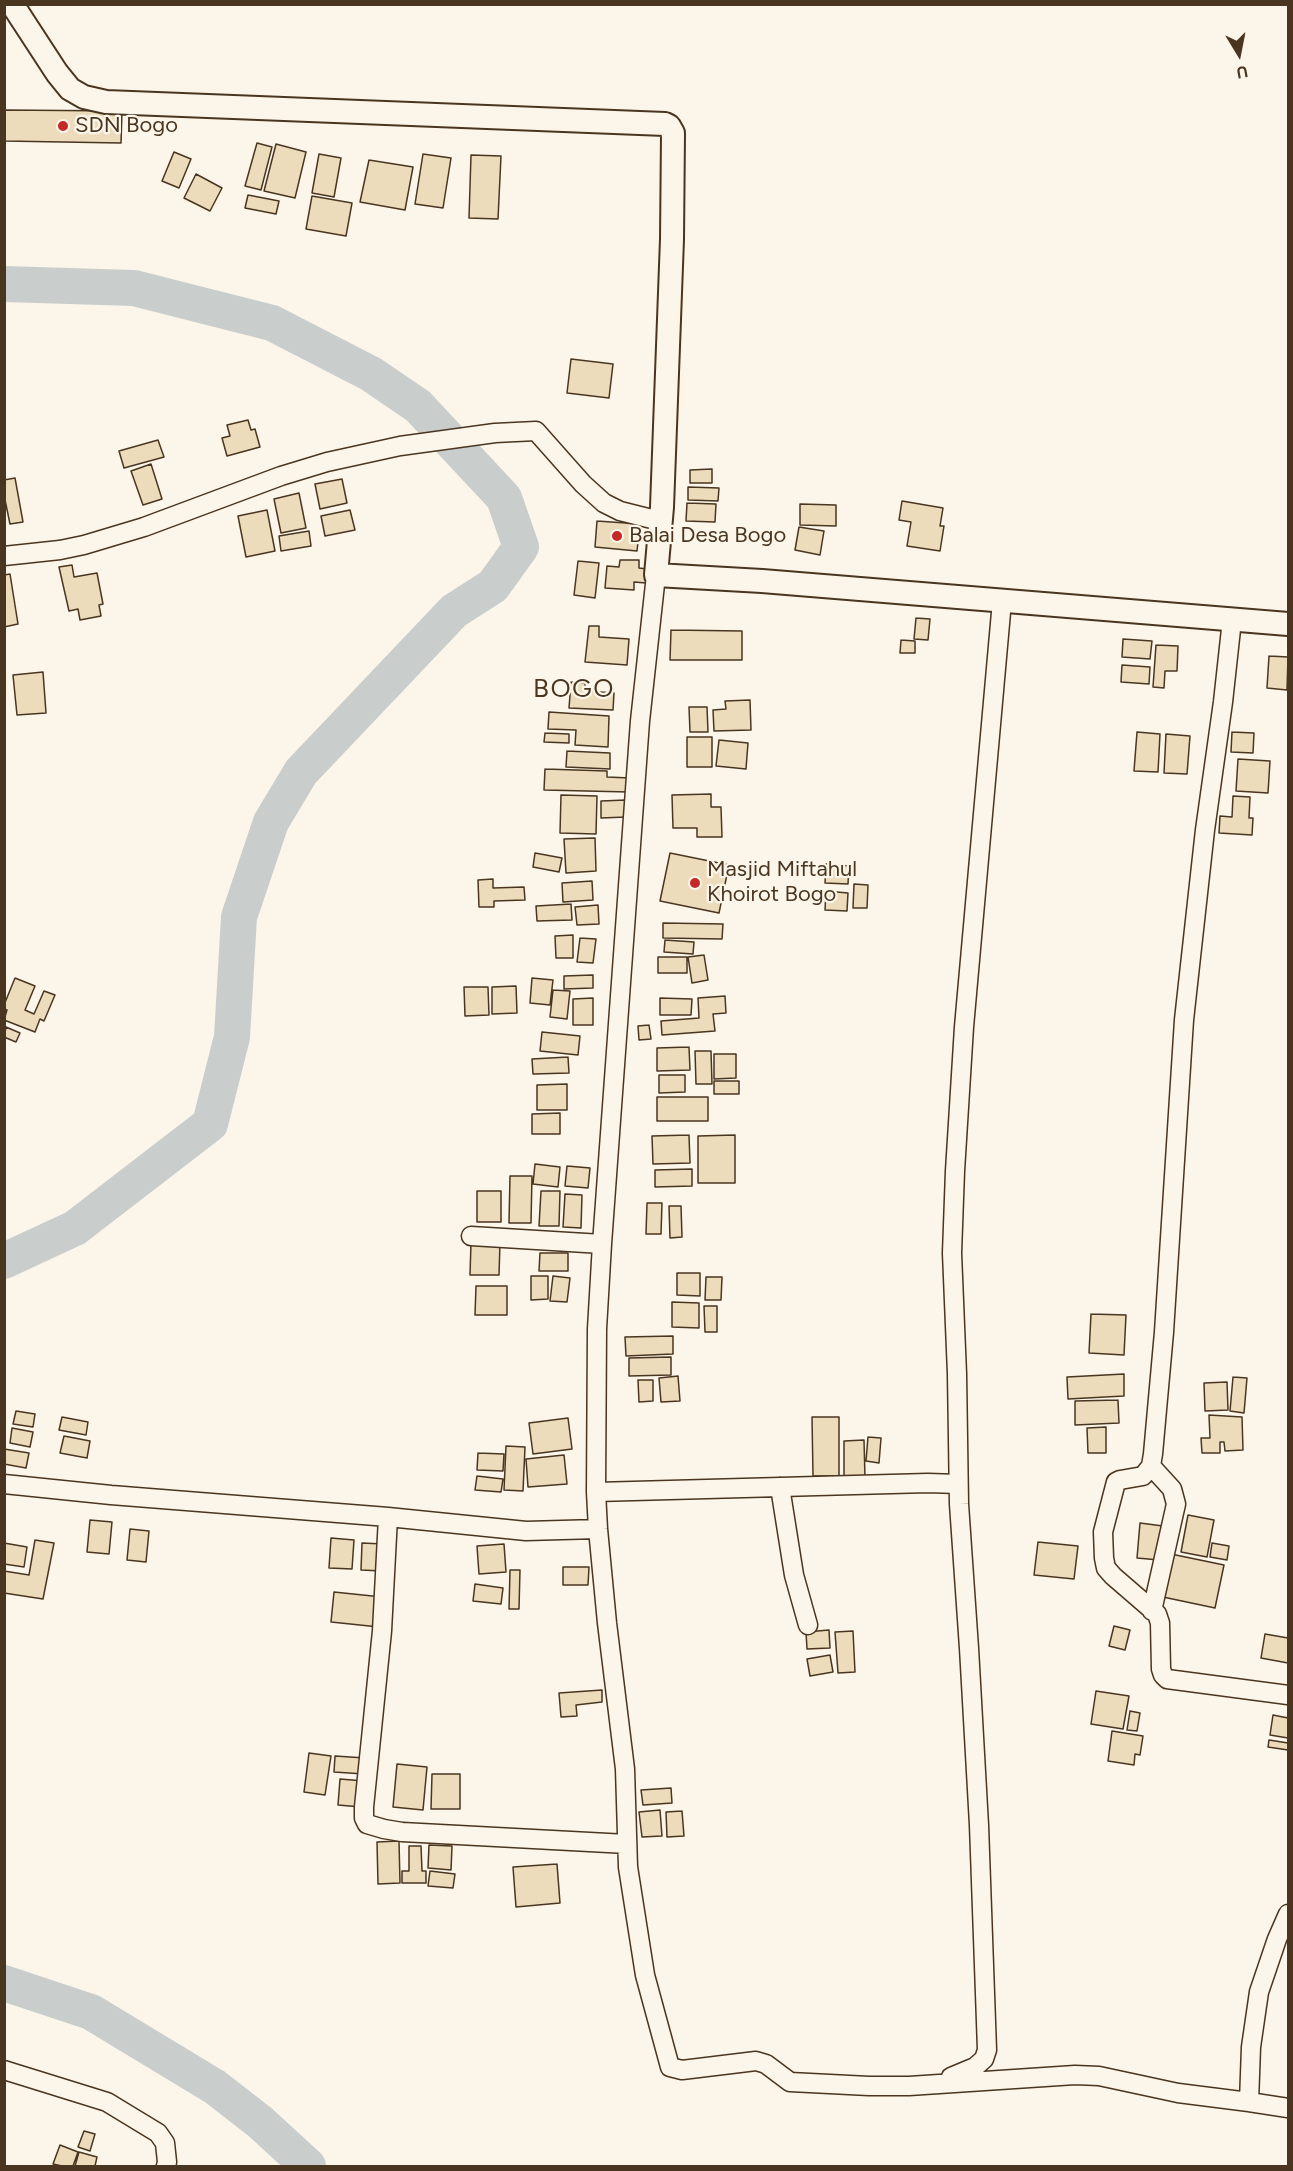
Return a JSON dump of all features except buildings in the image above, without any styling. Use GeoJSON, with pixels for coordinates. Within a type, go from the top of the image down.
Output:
{"type":"FeatureCollection","features":[{"type":"Feature","properties":{"kind":"street"},"geometry":{"type":"LineString","coordinates":[[12,4],[70,89],[84,97],[106,102],[665,124],[673,132],[672,239],[660,521],[640,721],[602,1244],[597,1329],[596,1492],[598,1529],[625,1769],[628,1867],[645,1975],[670,2067],[682,2070],[756,2061],[766,2064],[790,2082],[899,2086],[1075,2075],[1099,2076],[1178,2093],[1288,2108]]}},
{"type":"Feature","properties":{"kind":"street"},"geometry":{"type":"LineString","coordinates":[[4,556],[84,545],[144,527],[309,468],[400,446],[495,433],[536,431],[583,484],[604,503],[620,511],[660,521]]}},
{"type":"Feature","properties":{"kind":"street"},"geometry":{"type":"LineString","coordinates":[[656,575],[762,581],[1288,624]]}},
{"type":"Feature","properties":{"kind":"street"},"geometry":{"type":"LineString","coordinates":[[935,2083],[975,2067],[984,2059],[987,2050],[985,1944],[975,1746],[958,1484],[957,1374],[952,1254],[964,1027],[1002,601]]}},
{"type":"Feature","properties":{"kind":"street"},"geometry":{"type":"LineString","coordinates":[[1232,620],[1223,702],[1204,830],[1184,1020],[1164,1332],[1151,1466],[1143,1476],[1116,1482],[1103,1532],[1104,1558],[1106,1568],[1113,1576],[1157,1614],[1160,1623],[1161,1669],[1167,1679],[1288,1695]]}},
{"type":"Feature","properties":{"kind":"street"},"geometry":{"type":"LineString","coordinates":[[471,1236],[602,1244]]}},
{"type":"Feature","properties":{"kind":"street"},"geometry":{"type":"LineString","coordinates":[[1151,1466],[1172,1489],[1176,1504],[1152,1611]]}},
{"type":"Feature","properties":{"kind":"street"},"geometry":{"type":"LineString","coordinates":[[4,1484],[111,1496],[388,1517],[526,1531],[598,1529]]}},
{"type":"Feature","properties":{"kind":"street"},"geometry":{"type":"LineString","coordinates":[[596,1492],[958,1484]]}},
{"type":"Feature","properties":{"kind":"street"},"geometry":{"type":"LineString","coordinates":[[780,1487],[794,1575],[808,1625]]}},
{"type":"Feature","properties":{"kind":"street"},"geometry":{"type":"LineString","coordinates":[[388,1517],[381,1631],[364,1807],[364,1818],[367,1824],[384,1830],[402,1832],[627,1844]]}},
{"type":"Feature","properties":{"kind":"street"},"geometry":{"type":"LineString","coordinates":[[1249,2102],[1251,2047],[1259,1992],[1288,1914]]}},
{"type":"Feature","properties":{"kind":"street"},"geometry":{"type":"LineString","coordinates":[[4,2070],[107,2102],[158,2133],[165,2143],[167,2162],[165,2166]]}},
{"type":"Feature","properties":{"kind":"waterway"},"geometry":{"type":"LineString","coordinates":[[4,284],[134,288],[272,323],[371,374],[418,406],[504,498],[521,547],[493,586],[454,611],[301,772],[271,822],[239,917],[232,1037],[210,1124],[75,1228],[4,1261]]}},
{"type":"Feature","properties":{"kind":"waterway"},"geometry":{"type":"LineString","coordinates":[[4,1983],[91,2012],[215,2087],[260,2122],[308,2166]]}},
{"type":"Feature","properties":{"kind":"place","name":"SDN Bogo"},"geometry":{"type":"Point","coordinates":[63,126]}},
{"type":"Feature","properties":{"kind":"place","name":"Balai Desa Bogo"},"geometry":{"type":"Point","coordinates":[617,536]}},
{"type":"Feature","properties":{"kind":"place","name":"Masjid Miftahul Khoirot Bogo"},"geometry":{"type":"Point","coordinates":[695,883]}},
{"type":"Feature","properties":{"kind":"district","name":"BOGO"},"geometry":{"type":"Point","coordinates":[574,689]}}]}
